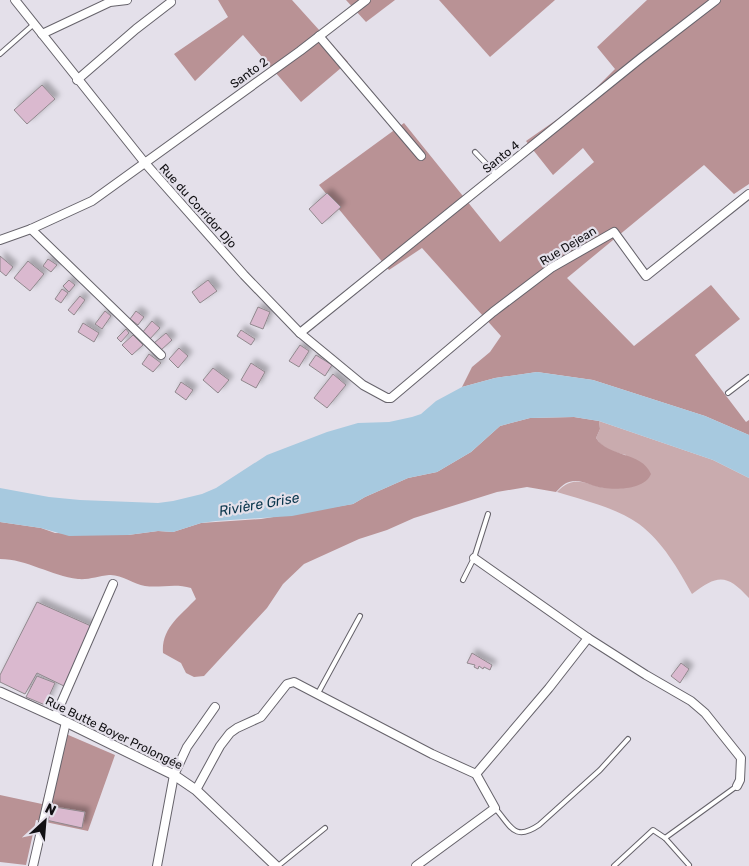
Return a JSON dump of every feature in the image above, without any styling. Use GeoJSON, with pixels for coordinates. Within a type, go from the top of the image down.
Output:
{"type":"FeatureCollection","features":[{"type":"Feature","properties":{"kind":"street","name":"Rue du Corridor Djo"},"geometry":{"type":"LineString","coordinates":[[15,0],[145,163],[244,275],[300,333],[363,385],[387,398],[391,398]]}},
{"type":"Feature","properties":{"kind":"street"},"geometry":{"type":"LineString","coordinates":[[42,34],[110,2],[127,0]]}},
{"type":"Feature","properties":{"kind":"street","name":"Santo 2"},"geometry":{"type":"LineString","coordinates":[[0,240],[31,229],[92,201],[366,0]]}},
{"type":"Feature","properties":{"kind":"street","name":"Santo 4"},"geometry":{"type":"LineString","coordinates":[[300,333],[641,58],[716,0]]}},
{"type":"Feature","properties":{"kind":"street"},"geometry":{"type":"LineString","coordinates":[[77,80],[171,2]]}},
{"type":"Feature","properties":{"kind":"street"},"geometry":{"type":"LineString","coordinates":[[319,36],[422,156]]}},
{"type":"Feature","properties":{"kind":"street","name":"Rue Dejean"},"geometry":{"type":"LineString","coordinates":[[391,398],[493,312],[543,274],[614,232],[646,276],[749,194]]}},
{"type":"Feature","properties":{"kind":"street"},"geometry":{"type":"LineString","coordinates":[[31,229],[161,355]]}},
{"type":"Feature","properties":{"kind":"street"},"geometry":{"type":"LineString","coordinates":[[474,558],[588,638],[691,701],[705,713],[741,758],[740,780],[736,786]]}},
{"type":"Feature","properties":{"kind":"street"},"geometry":{"type":"LineString","coordinates":[[55,717],[113,584]]}},
{"type":"Feature","properties":{"kind":"street"},"geometry":{"type":"LineString","coordinates":[[476,774],[549,688],[588,638]]}},
{"type":"Feature","properties":{"kind":"street"},"geometry":{"type":"LineString","coordinates":[[196,790],[220,746],[230,733],[261,717],[287,684],[294,682],[432,754],[476,774],[495,808],[416,866]]}},
{"type":"Feature","properties":{"kind":"street","name":"Rue Butte Boyer Prolongée"},"geometry":{"type":"LineString","coordinates":[[0,692],[174,775],[196,790],[277,866]]}},
{"type":"Feature","properties":{"kind":"street"},"geometry":{"type":"LineString","coordinates":[[157,866],[174,775],[190,742],[215,707]]}},
{"type":"Feature","properties":{"kind":"street"},"geometry":{"type":"LineString","coordinates":[[32,866],[66,722]]}},
{"type":"Feature","properties":{"kind":"lane"},"geometry":{"type":"LineString","coordinates":[[0,54],[34,24]]}},
{"type":"Feature","properties":{"kind":"lane"},"geometry":{"type":"LineString","coordinates":[[475,152],[497,175]]}},
{"type":"Feature","properties":{"kind":"lane"},"geometry":{"type":"LineString","coordinates":[[728,393],[749,377]]}},
{"type":"Feature","properties":{"kind":"lane"},"geometry":{"type":"LineString","coordinates":[[463,580],[474,558],[488,514]]}},
{"type":"Feature","properties":{"kind":"lane"},"geometry":{"type":"LineString","coordinates":[[317,695],[360,616]]}},
{"type":"Feature","properties":{"kind":"lane"},"geometry":{"type":"LineString","coordinates":[[495,808],[516,831],[528,832],[600,770],[628,739]]}},
{"type":"Feature","properties":{"kind":"lane"},"geometry":{"type":"LineString","coordinates":[[664,838],[736,786]]}},
{"type":"Feature","properties":{"kind":"lane"},"geometry":{"type":"LineString","coordinates":[[277,866],[325,828]]}},
{"type":"Feature","properties":{"kind":"lane"},"geometry":{"type":"LineString","coordinates":[[614,866],[653,830],[664,838],[689,865]]}},
{"type":"Feature","properties":{"kind":"shaded area"},"geometry":{"type":"Polygon","coordinates":[[[218,0],[292,0],[348,62],[301,102],[243,35],[195,81],[174,54],[228,17],[218,0]]]}},
{"type":"Feature","properties":{"kind":"shaded area"},"geometry":{"type":"Polygon","coordinates":[[[346,0],[395,0],[366,22],[346,0]]]}},
{"type":"Feature","properties":{"kind":"shaded area"},"geometry":{"type":"Polygon","coordinates":[[[439,0],[555,0],[490,57],[439,0]]]}},
{"type":"Feature","properties":{"kind":"shaded area"},"geometry":{"type":"Polygon","coordinates":[[[647,0],[749,0],[749,184],[734,194],[704,165],[567,278],[634,346],[711,285],[740,319],[695,355],[746,422],[749,420],[749,435],[705,416],[593,380],[537,372],[495,378],[462,387],[472,367],[490,352],[501,336],[422,248],[389,270],[319,185],[404,123],[500,242],[594,162],[583,148],[553,175],[526,141],[582,102],[615,69],[597,47],[647,0]]]}},
{"type":"Feature","properties":{"kind":"shaded area"},"geometry":{"type":"Polygon","coordinates":[[[574,417],[599,421],[600,429],[596,438],[609,449],[640,461],[651,474],[648,479],[637,486],[616,489],[573,481],[565,484],[556,492],[527,487],[497,492],[414,518],[387,530],[359,539],[304,564],[283,584],[267,608],[204,676],[194,677],[186,673],[181,663],[163,653],[165,636],[169,629],[196,599],[191,588],[145,586],[114,575],[78,579],[58,575],[20,562],[0,559],[0,522],[41,528],[55,533],[128,535],[158,531],[173,532],[201,523],[261,519],[353,504],[408,478],[437,472],[471,452],[500,426],[530,418],[574,417]]]}},
{"type":"Feature","properties":{"kind":"shaded area"},"geometry":{"type":"Polygon","coordinates":[[[599,421],[713,460],[749,478],[749,598],[734,584],[722,580],[709,583],[692,594],[663,547],[639,524],[621,513],[557,492],[573,482],[604,488],[626,455],[610,450],[599,442],[596,438],[600,429],[599,421]]]}},
{"type":"Feature","properties":{"kind":"shaded area"},"geometry":{"type":"Polygon","coordinates":[[[66,734],[115,755],[88,831],[36,820],[26,865],[0,862],[0,795],[42,804],[49,778],[66,734]]]}},
{"type":"Feature","properties":{"kind":"water","name":"Rivière Grise"},"geometry":{"type":"Polygon","coordinates":[[[537,372],[593,380],[705,416],[749,435],[749,478],[713,460],[599,421],[574,417],[530,418],[500,426],[471,452],[437,472],[408,478],[353,504],[292,516],[216,521],[201,523],[173,532],[158,531],[128,535],[69,536],[41,528],[0,522],[0,488],[49,497],[80,500],[158,503],[173,501],[202,494],[216,488],[267,455],[327,432],[358,423],[389,422],[412,417],[421,414],[436,401],[462,387],[495,378],[537,372]]]}},
{"type":"Feature","properties":{"kind":"building"},"geometry":{"type":"Polygon","coordinates":[[[42,85],[55,99],[27,124],[14,110],[42,85]]]}},
{"type":"Feature","properties":{"kind":"building"},"geometry":{"type":"Polygon","coordinates":[[[327,193],[341,207],[322,224],[309,209],[327,193]]]}},
{"type":"Feature","properties":{"kind":"building"},"geometry":{"type":"Polygon","coordinates":[[[0,256],[13,267],[6,276],[0,271],[0,256]]]}},
{"type":"Feature","properties":{"kind":"building"},"geometry":{"type":"Polygon","coordinates":[[[48,259],[57,265],[51,272],[43,266],[48,259]]]}},
{"type":"Feature","properties":{"kind":"building"},"geometry":{"type":"Polygon","coordinates":[[[28,261],[44,274],[30,291],[14,278],[28,261]]]}},
{"type":"Feature","properties":{"kind":"building"},"geometry":{"type":"Polygon","coordinates":[[[69,280],[75,285],[69,292],[63,286],[69,280]]]}},
{"type":"Feature","properties":{"kind":"building"},"geometry":{"type":"Polygon","coordinates":[[[208,280],[217,291],[200,303],[192,292],[208,280]]]}},
{"type":"Feature","properties":{"kind":"building"},"geometry":{"type":"Polygon","coordinates":[[[62,289],[68,293],[61,303],[55,299],[62,289]]]}},
{"type":"Feature","properties":{"kind":"building"},"geometry":{"type":"Polygon","coordinates":[[[80,296],[85,300],[74,315],[68,310],[80,296]]]}},
{"type":"Feature","properties":{"kind":"building"},"geometry":{"type":"Polygon","coordinates":[[[258,307],[270,312],[263,329],[250,324],[258,307]]]}},
{"type":"Feature","properties":{"kind":"building"},"geometry":{"type":"Polygon","coordinates":[[[105,311],[111,316],[102,329],[95,324],[105,311]]]}},
{"type":"Feature","properties":{"kind":"building"},"geometry":{"type":"Polygon","coordinates":[[[136,311],[144,317],[138,325],[130,319],[136,311]]]}},
{"type":"Feature","properties":{"kind":"building"},"geometry":{"type":"Polygon","coordinates":[[[152,321],[160,328],[149,340],[142,333],[152,321]]]}},
{"type":"Feature","properties":{"kind":"building"},"geometry":{"type":"Polygon","coordinates":[[[83,323],[99,333],[94,342],[78,332],[83,323]]]}},
{"type":"Feature","properties":{"kind":"building"},"geometry":{"type":"Polygon","coordinates":[[[126,329],[129,333],[121,342],[117,338],[126,329]]]}},
{"type":"Feature","properties":{"kind":"building"},"geometry":{"type":"Polygon","coordinates":[[[241,330],[255,339],[251,345],[237,336],[241,330]]]}},
{"type":"Feature","properties":{"kind":"building"},"geometry":{"type":"Polygon","coordinates":[[[166,333],[172,340],[160,351],[154,343],[166,333]]]}},
{"type":"Feature","properties":{"kind":"building"},"geometry":{"type":"Polygon","coordinates":[[[133,335],[143,345],[132,355],[122,345],[133,335]]]}},
{"type":"Feature","properties":{"kind":"building"},"geometry":{"type":"Polygon","coordinates":[[[300,345],[309,351],[299,367],[289,361],[300,345]]]}},
{"type":"Feature","properties":{"kind":"building"},"geometry":{"type":"Polygon","coordinates":[[[179,348],[188,356],[178,368],[169,359],[179,348]]]}},
{"type":"Feature","properties":{"kind":"building"},"geometry":{"type":"Polygon","coordinates":[[[149,354],[161,363],[153,372],[142,364],[149,354]]]}},
{"type":"Feature","properties":{"kind":"building"},"geometry":{"type":"Polygon","coordinates":[[[316,355],[332,365],[325,376],[309,365],[316,355]]]}},
{"type":"Feature","properties":{"kind":"building"},"geometry":{"type":"Polygon","coordinates":[[[251,363],[265,372],[256,388],[241,380],[251,363]]]}},
{"type":"Feature","properties":{"kind":"building"},"geometry":{"type":"Polygon","coordinates":[[[213,368],[229,380],[218,393],[203,380],[213,368]]]}},
{"type":"Feature","properties":{"kind":"building"},"geometry":{"type":"Polygon","coordinates":[[[333,374],[346,385],[327,408],[314,398],[333,374]]]}},
{"type":"Feature","properties":{"kind":"building"},"geometry":{"type":"Polygon","coordinates":[[[181,382],[193,390],[186,400],[175,392],[181,382]]]}},
{"type":"Feature","properties":{"kind":"building"},"geometry":{"type":"Polygon","coordinates":[[[37,602],[91,626],[66,687],[37,673],[25,694],[0,682],[0,675],[37,602]]]}},
{"type":"Feature","properties":{"kind":"building"},"geometry":{"type":"Polygon","coordinates":[[[472,653],[492,665],[490,670],[479,666],[478,669],[474,667],[475,665],[467,663],[472,653]]]}},
{"type":"Feature","properties":{"kind":"building"},"geometry":{"type":"Polygon","coordinates":[[[681,663],[689,669],[680,683],[671,676],[681,663]]]}},
{"type":"Feature","properties":{"kind":"building"},"geometry":{"type":"Polygon","coordinates":[[[37,676],[55,683],[45,705],[26,697],[37,676]]]}},
{"type":"Feature","properties":{"kind":"building"},"geometry":{"type":"Polygon","coordinates":[[[49,806],[85,812],[82,828],[46,820],[49,806]]]}}]}
